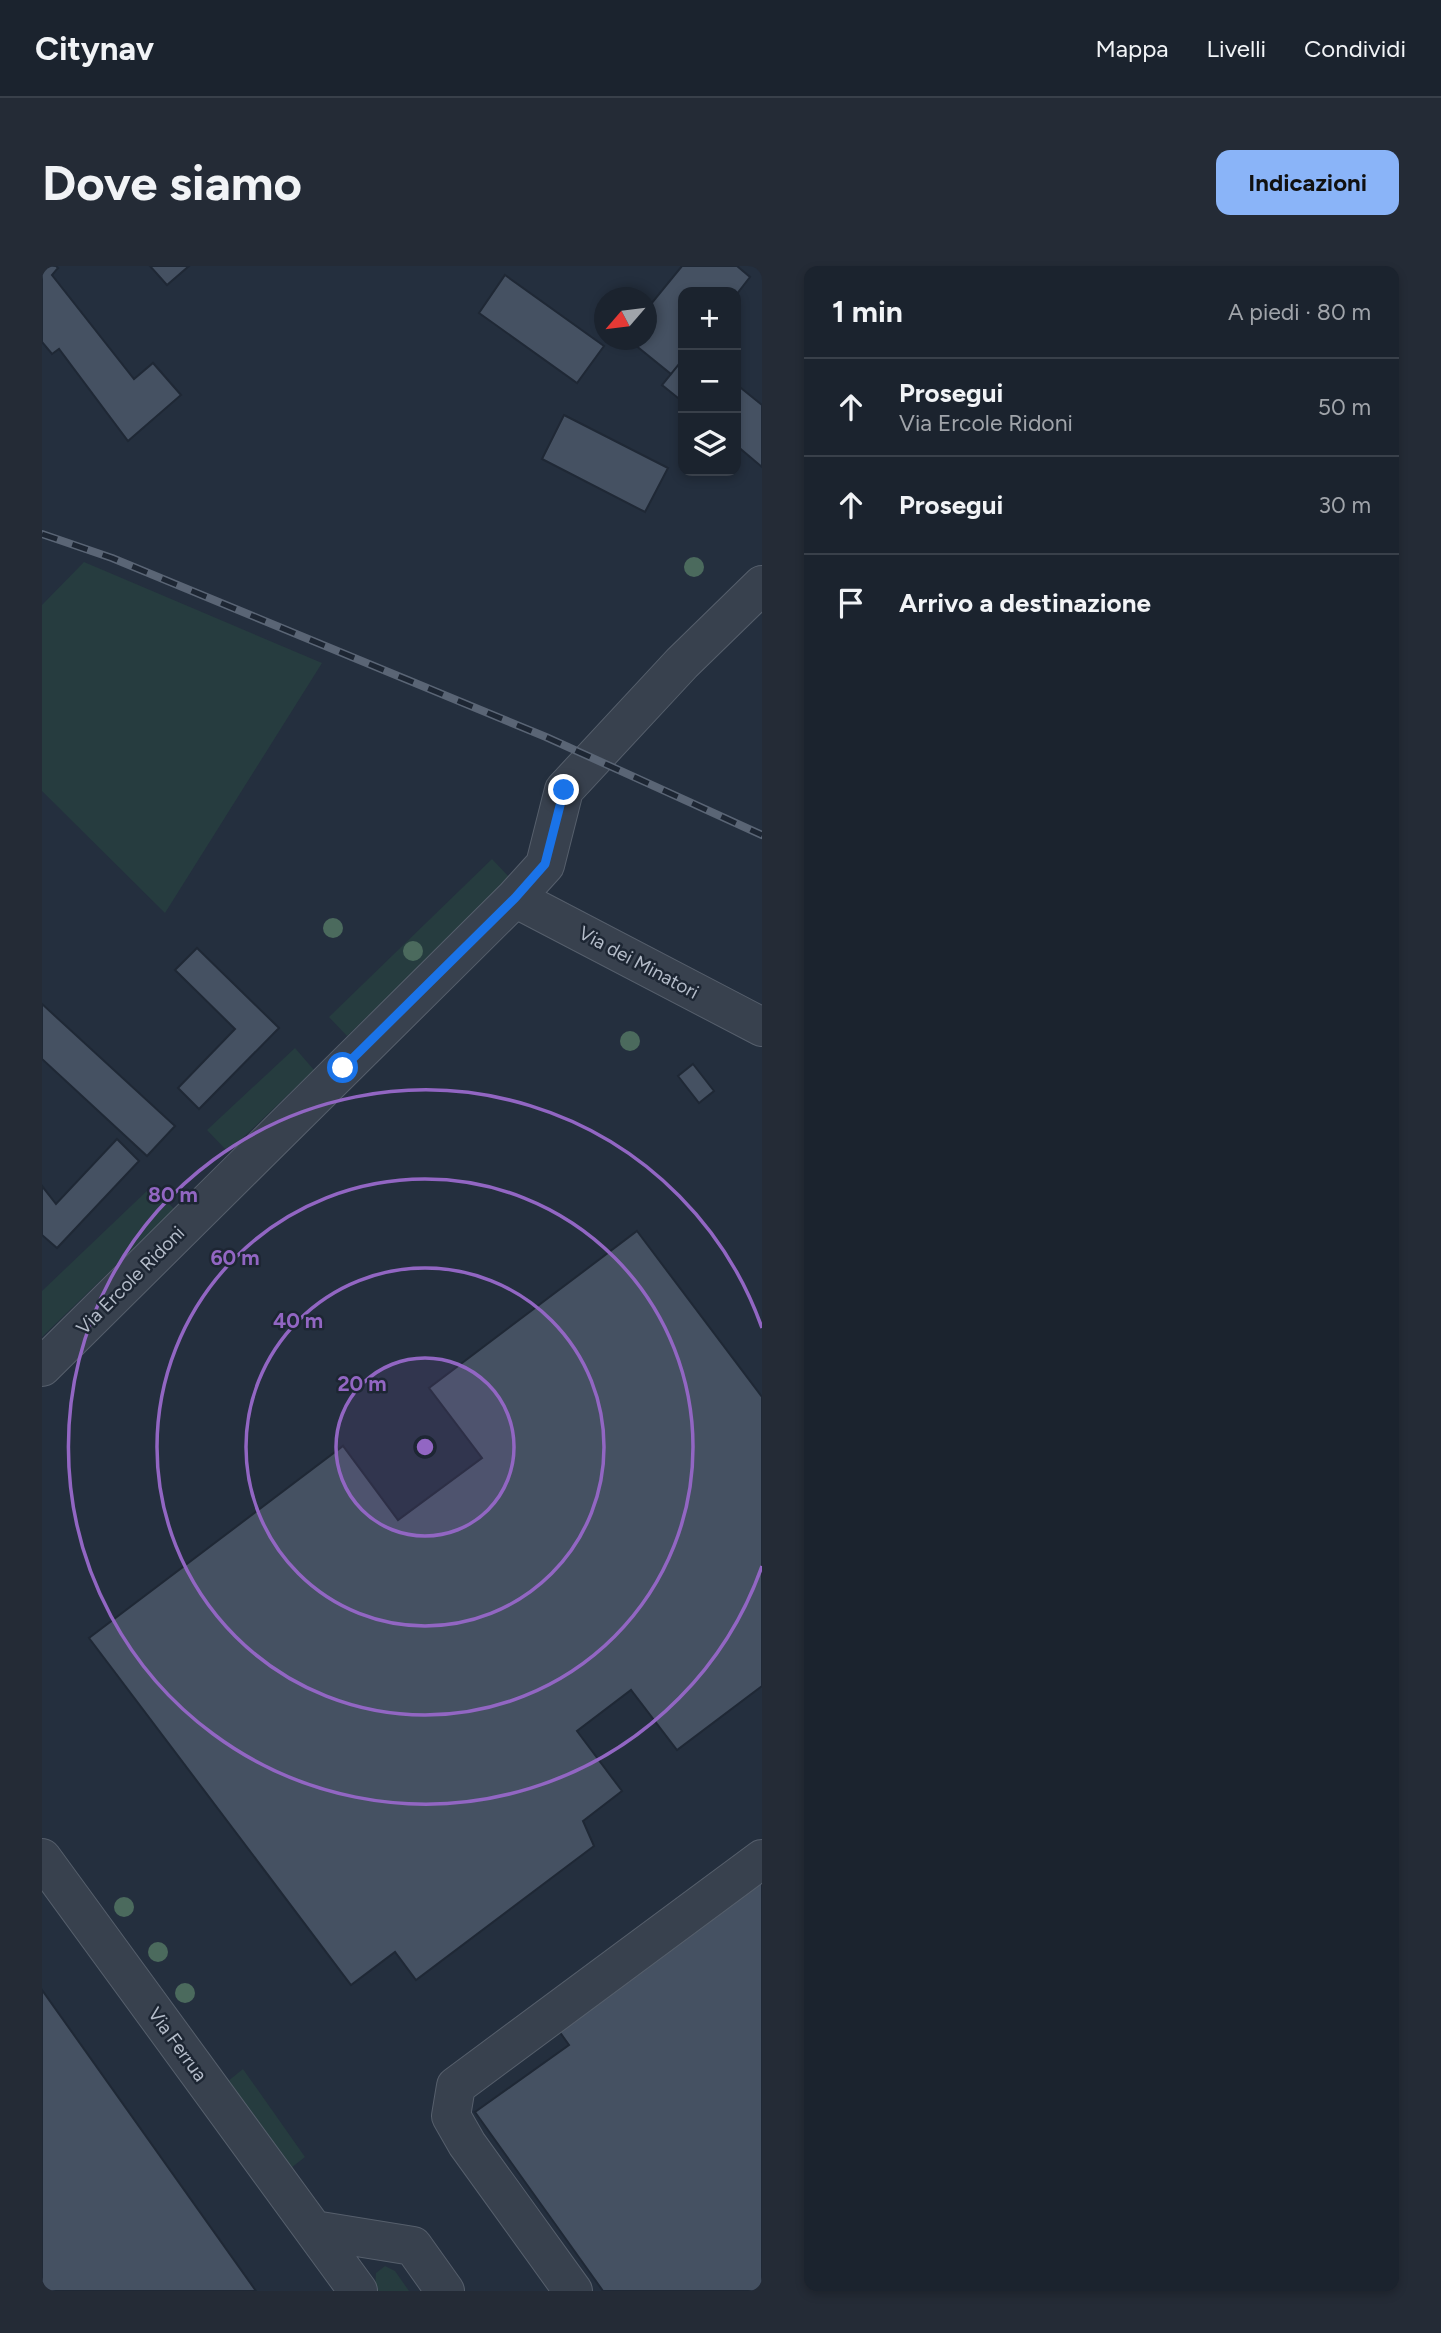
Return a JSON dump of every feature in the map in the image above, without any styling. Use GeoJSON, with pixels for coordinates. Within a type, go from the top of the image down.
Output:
{"type":"FeatureCollection","features":[{"type":"Feature","properties":{"kind":"street","name":"Via Ercole Ridoni"},"geometry":{"type":"LineString","coordinates":[[42,1367],[515,898],[545,864],[564,790],[682,663],[762,585]]}},
{"type":"Feature","properties":{"kind":"street","name":"Via dei Minatori"},"geometry":{"type":"LineString","coordinates":[[515,898],[762,1027]]}},
{"type":"Feature","properties":{"kind":"street","name":"Via Ferrua"},"geometry":{"type":"LineString","coordinates":[[42,1858],[358,2291]]}},
{"type":"Feature","properties":{"kind":"street"},"geometry":{"type":"LineString","coordinates":[[573,2291],[467,2144],[451,2116],[456,2086],[762,1859]]}},
{"type":"Feature","properties":{"kind":"street"},"geometry":{"type":"LineString","coordinates":[[314,2230],[413,2246],[445,2291]]}},
{"type":"Feature","properties":{"kind":"green space"},"geometry":{"type":"Polygon","coordinates":[[[84,562],[322,663],[165,913],[42,791],[42,605],[84,562]]]}},
{"type":"Feature","properties":{"kind":"green space"},"geometry":{"type":"Polygon","coordinates":[[[492,859],[511,879],[347,1036],[329,1017],[492,859]]]}},
{"type":"Feature","properties":{"kind":"green space"},"geometry":{"type":"Polygon","coordinates":[[[295,1048],[314,1070],[228,1152],[207,1130],[295,1048]]]}},
{"type":"Feature","properties":{"kind":"green space"},"geometry":{"type":"Polygon","coordinates":[[[152,1186],[174,1209],[42,1337],[42,1291],[152,1186]]]}},
{"type":"Feature","properties":{"kind":"green space"},"geometry":{"type":"Polygon","coordinates":[[[243,2069],[305,2157],[291,2168],[227,2082],[243,2069]]]}},
{"type":"Feature","properties":{"kind":"green space"},"geometry":{"type":"Polygon","coordinates":[[[385,2266],[395,2271],[409,2291],[379,2291],[375,2287],[376,2273],[385,2266]]]}},
{"type":"Feature","properties":{"kind":"building"},"geometry":{"type":"Polygon","coordinates":[[[42,266],[58,268],[52,275],[134,379],[153,363],[181,395],[128,441],[59,349],[52,354],[42,342],[42,266]]]}},
{"type":"Feature","properties":{"kind":"building"},"geometry":{"type":"Polygon","coordinates":[[[150,266],[189,266],[167,285],[150,266]]]}},
{"type":"Feature","properties":{"kind":"building"},"geometry":{"type":"Polygon","coordinates":[[[682,266],[737,266],[750,277],[741,289],[678,287],[678,365],[671,374],[641,350],[657,350],[657,297],[682,266]]]}},
{"type":"Feature","properties":{"kind":"building"},"geometry":{"type":"Polygon","coordinates":[[[505,275],[594,339],[594,350],[601,350],[577,383],[479,313],[505,275]]]}},
{"type":"Feature","properties":{"kind":"building"},"geometry":{"type":"Polygon","coordinates":[[[678,365],[678,398],[662,385],[678,365]]]}},
{"type":"Feature","properties":{"kind":"building"},"geometry":{"type":"Polygon","coordinates":[[[741,388],[762,405],[762,467],[741,449],[741,388]]]}},
{"type":"Feature","properties":{"kind":"building"},"geometry":{"type":"Polygon","coordinates":[[[564,415],[668,468],[645,512],[542,459],[564,415]]]}},
{"type":"Feature","properties":{"kind":"building"},"geometry":{"type":"Polygon","coordinates":[[[197,948],[279,1028],[199,1109],[178,1088],[235,1029],[175,970],[197,948]]]}},
{"type":"Feature","properties":{"kind":"building"},"geometry":{"type":"Polygon","coordinates":[[[42,1004],[175,1126],[147,1156],[42,1059],[42,1004]]]}},
{"type":"Feature","properties":{"kind":"building"},"geometry":{"type":"Polygon","coordinates":[[[693,1064],[714,1091],[699,1103],[678,1076],[693,1064]]]}},
{"type":"Feature","properties":{"kind":"building"},"geometry":{"type":"Polygon","coordinates":[[[117,1139],[139,1161],[57,1248],[42,1235],[42,1186],[56,1204],[117,1139]]]}},
{"type":"Feature","properties":{"kind":"building"},"geometry":{"type":"Polygon","coordinates":[[[637,1231],[762,1397],[762,1686],[677,1750],[631,1690],[577,1731],[622,1791],[583,1821],[594,1846],[416,1980],[395,1952],[351,1985],[89,1638],[343,1446],[398,1520],[482,1458],[429,1388],[637,1231]]]}},
{"type":"Feature","properties":{"kind":"building"},"geometry":{"type":"Polygon","coordinates":[[[762,1875],[762,2291],[603,2291],[475,2112],[569,2045],[554,2024],[762,1875]]]}},
{"type":"Feature","properties":{"kind":"building"},"geometry":{"type":"Polygon","coordinates":[[[42,1990],[256,2291],[42,2291],[42,1990]]]}},
{"type":"Feature","properties":{"kind":"railway"},"geometry":{"type":"LineString","coordinates":[[42,534],[112,558],[546,737],[762,835]]}},
{"type":"Feature","properties":{"kind":"route"},"geometry":{"type":"LineString","coordinates":[[343,1068],[515,898],[545,864],[564,790]]}}]}
